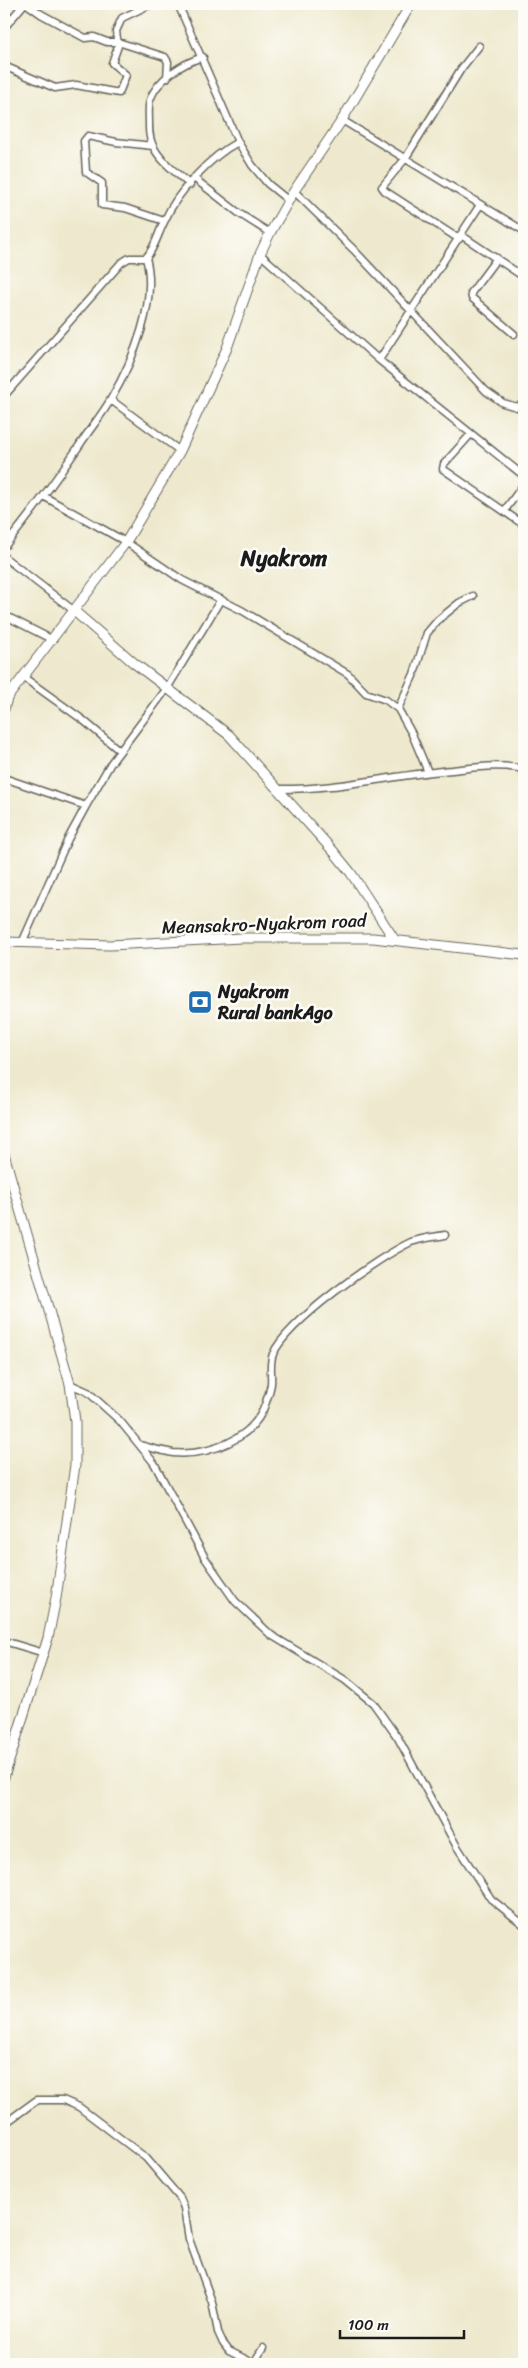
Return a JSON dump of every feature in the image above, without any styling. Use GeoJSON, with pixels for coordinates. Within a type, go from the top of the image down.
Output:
{"type":"FeatureCollection","features":[{"type":"Feature","properties":{"kind":"street"},"geometry":{"type":"LineString","coordinates":[[4,28],[26,4],[86,38],[94,37],[108,42],[118,42],[165,57],[168,62],[167,78]]}},
{"type":"Feature","properties":{"kind":"street"},"geometry":{"type":"LineString","coordinates":[[4,66],[55,88],[76,85],[116,94],[121,90],[126,75],[112,64],[118,42],[115,37],[116,31],[122,18],[151,4]]}},
{"type":"Feature","properties":{"kind":"street"},"geometry":{"type":"LineString","coordinates":[[178,4],[238,142],[252,165],[268,184],[288,201]]}},
{"type":"Feature","properties":{"kind":"street"},"geometry":{"type":"LineString","coordinates":[[4,709],[5,698],[126,542],[180,451],[227,348],[260,254],[270,233],[294,191],[342,120],[411,4]]}},
{"type":"Feature","properties":{"kind":"street"},"geometry":{"type":"LineString","coordinates":[[479,46],[461,69],[405,158],[383,184],[383,189],[524,277]]}},
{"type":"Feature","properties":{"kind":"street"},"geometry":{"type":"LineString","coordinates":[[190,185],[161,158],[153,146],[149,135],[149,106],[154,93],[167,78],[178,68],[202,57]]}},
{"type":"Feature","properties":{"kind":"street"},"geometry":{"type":"LineString","coordinates":[[342,120],[524,230]]}},
{"type":"Feature","properties":{"kind":"street"},"geometry":{"type":"LineString","coordinates":[[153,146],[116,142],[88,136],[84,141],[85,169],[88,175],[102,183],[102,205],[125,208],[164,222]]}},
{"type":"Feature","properties":{"kind":"street"},"geometry":{"type":"LineString","coordinates":[[146,258],[153,249],[164,222],[190,185],[224,149],[238,142]]}},
{"type":"Feature","properties":{"kind":"street"},"geometry":{"type":"LineString","coordinates":[[195,179],[270,233]]}},
{"type":"Feature","properties":{"kind":"street"},"geometry":{"type":"LineString","coordinates":[[294,191],[411,310],[486,391],[503,403],[517,407],[524,403]]}},
{"type":"Feature","properties":{"kind":"street"},"geometry":{"type":"LineString","coordinates":[[379,360],[480,205]]}},
{"type":"Feature","properties":{"kind":"street"},"geometry":{"type":"LineString","coordinates":[[260,254],[379,360],[524,476]]}},
{"type":"Feature","properties":{"kind":"street"},"geometry":{"type":"LineString","coordinates":[[4,396],[121,263],[129,258],[146,258]]}},
{"type":"Feature","properties":{"kind":"street"},"geometry":{"type":"LineString","coordinates":[[4,547],[45,497],[111,400],[130,363],[150,288],[150,271],[146,258]]}},
{"type":"Feature","properties":{"kind":"street"},"geometry":{"type":"LineString","coordinates":[[496,258],[474,288],[472,298],[514,334]]}},
{"type":"Feature","properties":{"kind":"street"},"geometry":{"type":"LineString","coordinates":[[111,400],[180,451]]}},
{"type":"Feature","properties":{"kind":"street"},"geometry":{"type":"LineString","coordinates":[[471,434],[444,464],[443,469],[479,495],[505,510],[524,525]]}},
{"type":"Feature","properties":{"kind":"street"},"geometry":{"type":"LineString","coordinates":[[505,510],[524,484]]}},
{"type":"Feature","properties":{"kind":"street"},"geometry":{"type":"LineString","coordinates":[[45,497],[126,542],[182,580],[221,599],[348,674],[366,692],[386,700],[398,710],[412,734],[428,772]]}},
{"type":"Feature","properties":{"kind":"street"},"geometry":{"type":"LineString","coordinates":[[4,557],[73,610],[134,663],[229,735],[351,873],[394,939]]}},
{"type":"Feature","properties":{"kind":"street"},"geometry":{"type":"LineString","coordinates":[[398,710],[414,674],[427,633],[438,620],[460,603],[473,596]]}},
{"type":"Feature","properties":{"kind":"street"},"geometry":{"type":"LineString","coordinates":[[22,943],[68,839],[86,806],[120,751],[168,687],[221,599]]}},
{"type":"Feature","properties":{"kind":"street"},"geometry":{"type":"LineString","coordinates":[[4,615],[51,639]]}},
{"type":"Feature","properties":{"kind":"street"},"geometry":{"type":"LineString","coordinates":[[23,677],[83,720],[120,751]]}},
{"type":"Feature","properties":{"kind":"street"},"geometry":{"type":"LineString","coordinates":[[276,789],[301,790],[428,772],[489,766],[524,769]]}},
{"type":"Feature","properties":{"kind":"street"},"geometry":{"type":"LineString","coordinates":[[4,778],[86,806]]}},
{"type":"Feature","properties":{"kind":"street","name":"Meansakro-Nyakrom road"},"geometry":{"type":"LineString","coordinates":[[4,942],[110,945],[286,937],[394,939],[524,955]]}},
{"type":"Feature","properties":{"kind":"street"},"geometry":{"type":"LineString","coordinates":[[4,1154],[70,1384],[76,1421],[75,1465],[56,1598],[44,1653],[4,1777]]}},
{"type":"Feature","properties":{"kind":"street"},"geometry":{"type":"LineString","coordinates":[[140,1445],[173,1453],[200,1452],[240,1437],[257,1423],[266,1404],[271,1383],[273,1355],[281,1342],[302,1320],[367,1267],[412,1242],[445,1235]]}},
{"type":"Feature","properties":{"kind":"street"},"geometry":{"type":"LineString","coordinates":[[70,1384],[88,1392],[120,1421],[154,1463],[205,1558],[235,1601],[271,1635],[345,1680],[373,1703],[398,1738],[456,1844],[491,1899],[524,1926]]}},
{"type":"Feature","properties":{"kind":"street"},"geometry":{"type":"LineString","coordinates":[[4,1641],[44,1653]]}},
{"type":"Feature","properties":{"kind":"street"},"geometry":{"type":"LineString","coordinates":[[4,2124],[37,2100],[63,2100],[79,2107],[146,2158],[180,2198],[184,2208],[190,2239],[212,2302],[218,2332],[223,2343],[229,2351],[251,2362],[255,2361],[263,2348]]}},
{"type":"Feature","properties":{"kind":"place","name":"Nyakrom Rural bankAgo"},"geometry":{"type":"Point","coordinates":[200,1002]}},
{"type":"Feature","properties":{"kind":"district","name":"Nyakrom"},"geometry":{"type":"Point","coordinates":[284,558]}}]}
